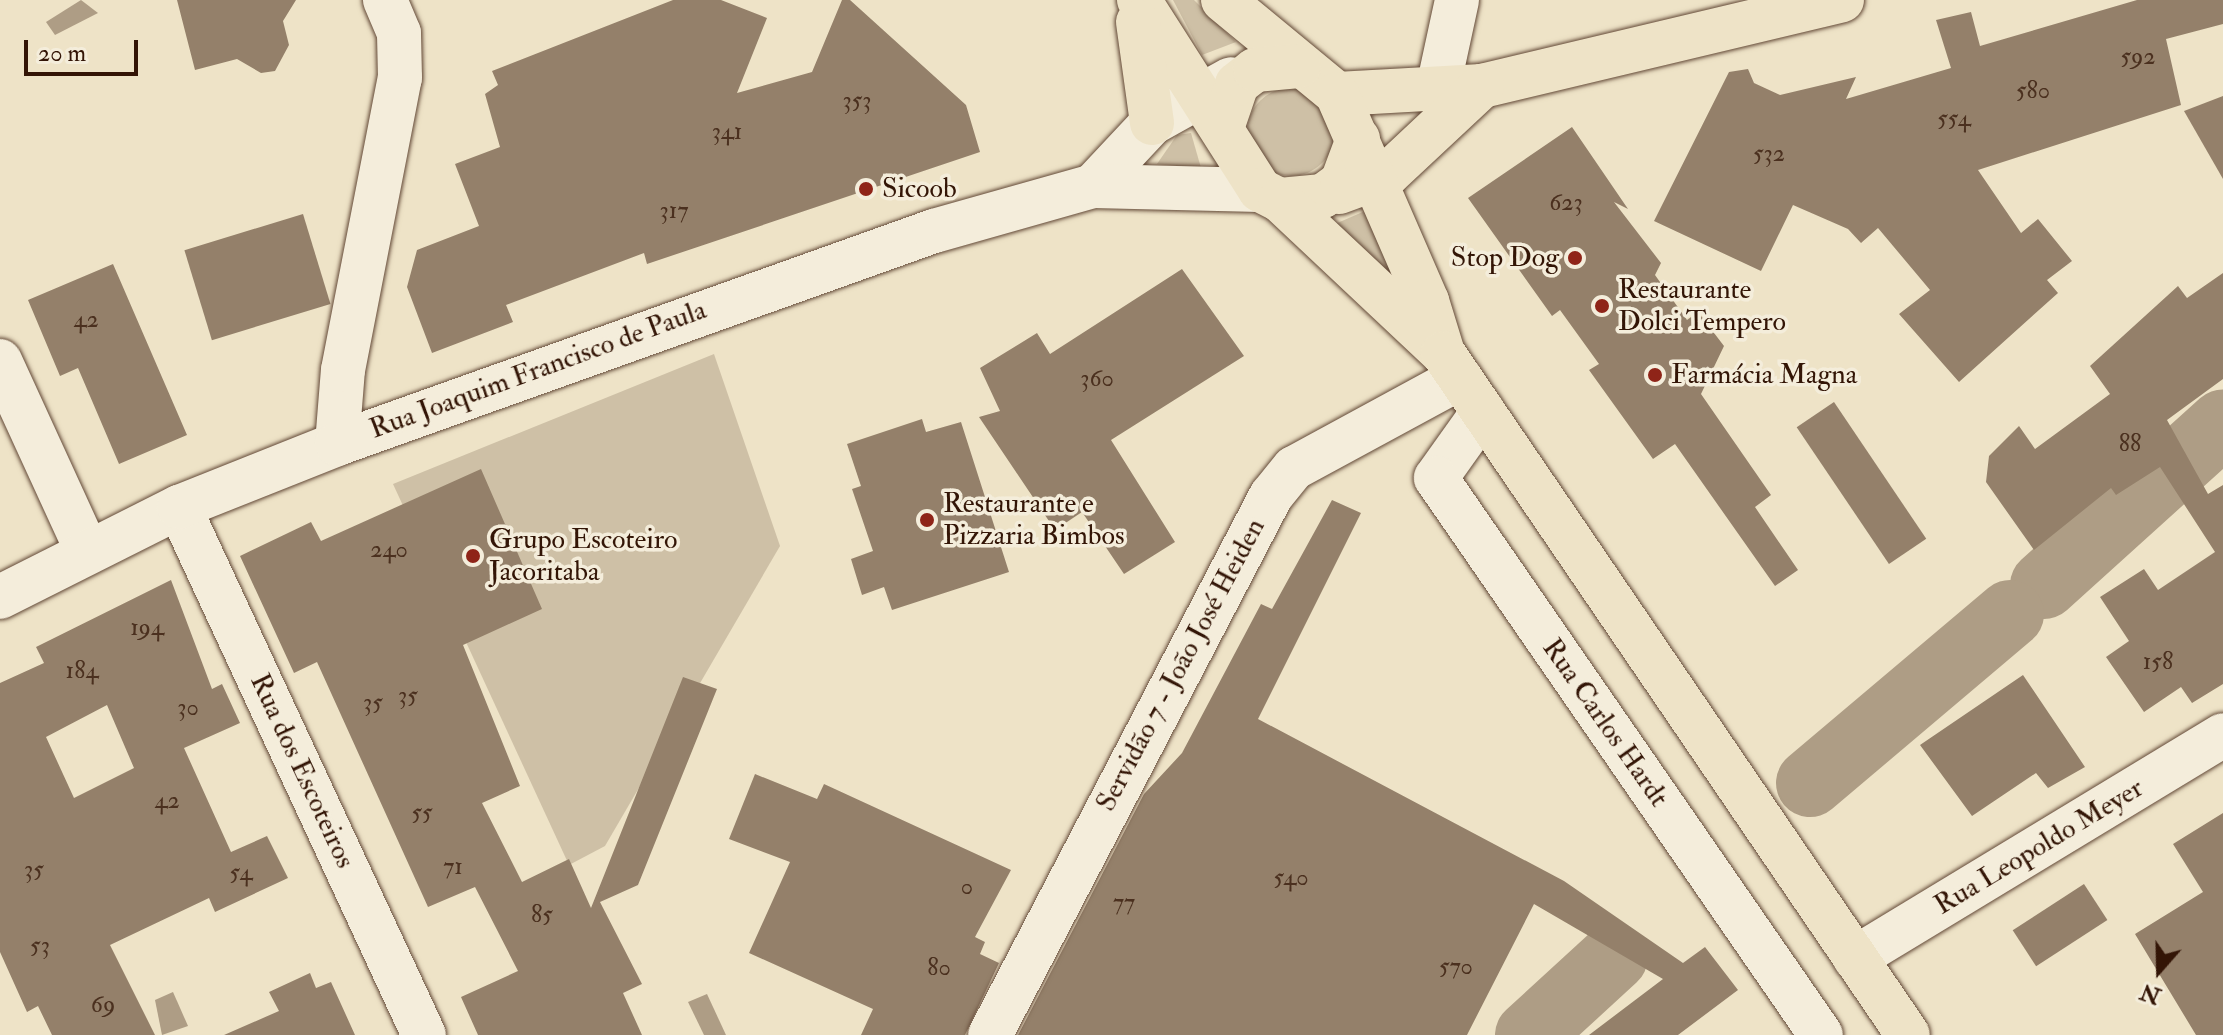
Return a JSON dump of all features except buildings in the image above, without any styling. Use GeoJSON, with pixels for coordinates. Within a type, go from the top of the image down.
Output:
{"type":"FeatureCollection","features":[{"type":"Feature","properties":{"kind":"main road"},"geometry":{"type":"LineString","coordinates":[[1136,0],[1210,109],[1242,172],[1270,195],[1462,381]]}},
{"type":"Feature","properties":{"kind":"main road"},"geometry":{"type":"LineString","coordinates":[[1136,0],[1152,123]]}},
{"type":"Feature","properties":{"kind":"main road"},"geometry":{"type":"LineString","coordinates":[[1223,0],[1275,60],[1337,94],[1482,86],[1842,0]]}},
{"type":"Feature","properties":{"kind":"main road"},"geometry":{"type":"LineString","coordinates":[[1270,195],[1323,196],[1376,180],[1482,86]]}},
{"type":"Feature","properties":{"kind":"main road"},"geometry":{"type":"LineString","coordinates":[[1337,94],[1462,381],[1908,1035]]}},
{"type":"Feature","properties":{"kind":"main road"},"geometry":{"type":"LineString","coordinates":[[1323,196],[1342,182],[1358,139]]}},
{"type":"Feature","properties":{"kind":"street"},"geometry":{"type":"LineString","coordinates":[[337,444],[343,370],[400,78],[399,33],[385,0]]}},
{"type":"Feature","properties":{"kind":"street"},"geometry":{"type":"LineString","coordinates":[[1093,186],[1152,123],[1210,109],[1275,60],[1253,0]]}},
{"type":"Feature","properties":{"kind":"street"},"geometry":{"type":"LineString","coordinates":[[1438,88],[1457,0]]}},
{"type":"Feature","properties":{"kind":"street","name":"Rua Joaquim Francisco de Paula"},"geometry":{"type":"LineString","coordinates":[[0,597],[179,507],[337,444],[520,373],[934,231],[1093,186],[1270,195]]}},
{"type":"Feature","properties":{"kind":"street"},"geometry":{"type":"LineString","coordinates":[[0,361],[87,551]]}},
{"type":"Feature","properties":{"kind":"street","name":"Servidão 7 - João José Heiden"},"geometry":{"type":"LineString","coordinates":[[990,1035],[1271,496],[1294,468],[1462,381]]}},
{"type":"Feature","properties":{"kind":"street","name":"Rua Carlos Hardt"},"geometry":{"type":"LineString","coordinates":[[1462,381],[1436,478],[1821,1035]]}},
{"type":"Feature","properties":{"kind":"street","name":"Rua dos Escoteiros"},"geometry":{"type":"LineString","coordinates":[[179,507],[424,1035]]}},
{"type":"Feature","properties":{"kind":"street","name":"Rua Leopoldo Meyer"},"geometry":{"type":"LineString","coordinates":[[1855,958],[2223,735]]}},
{"type":"Feature","properties":{"kind":"shaded area"},"geometry":{"type":"Polygon","coordinates":[[[81,0],[98,13],[55,35],[46,22],[81,0]]]}},
{"type":"Feature","properties":{"kind":"shaded area"},"geometry":{"type":"Polygon","coordinates":[[[1173,0],[1194,0],[1236,42],[1202,55],[1173,0]]]}},
{"type":"Feature","properties":{"kind":"shaded area"},"geometry":{"type":"Polygon","coordinates":[[[1282,88],[1300,88],[1316,95],[1328,107],[1335,123],[1335,141],[1328,157],[1316,169],[1300,176],[1282,176],[1266,169],[1254,157],[1247,141],[1247,123],[1254,107],[1266,95],[1282,88]]]}},
{"type":"Feature","properties":{"kind":"shaded area"},"geometry":{"type":"Polygon","coordinates":[[[1191,133],[1201,168],[1157,164],[1177,135],[1191,133]]]}},
{"type":"Feature","properties":{"kind":"shaded area"},"geometry":{"type":"Polygon","coordinates":[[[1365,211],[1391,274],[1391,277],[1335,224],[1365,211]]]}},
{"type":"Feature","properties":{"kind":"shaded area"},"geometry":{"type":"Polygon","coordinates":[[[714,354],[780,546],[605,846],[569,865],[393,484],[714,354]]]}},
{"type":"Feature","properties":{"kind":"shaded area"},"geometry":{"type":"Polygon","coordinates":[[[173,992],[188,1026],[162,1035],[155,1000],[173,992]]]}},
{"type":"Feature","properties":{"kind":"shaded area"},"geometry":{"type":"Polygon","coordinates":[[[707,994],[726,1035],[704,1035],[688,1002],[707,994]]]}},
{"type":"Feature","properties":{"kind":"waterway"},"geometry":{"type":"LineString","coordinates":[[2044,585],[2223,423]]}},
{"type":"Feature","properties":{"kind":"waterway"},"geometry":{"type":"LineString","coordinates":[[1810,783],[2010,614]]}},
{"type":"Feature","properties":{"kind":"waterway"},"geometry":{"type":"LineString","coordinates":[[1529,1035],[1614,957]]}},
{"type":"Feature","properties":{"kind":"place","name":"Sicoob"},"geometry":{"type":"Point","coordinates":[866,189]}},
{"type":"Feature","properties":{"kind":"place","name":"Stop Dog"},"geometry":{"type":"Point","coordinates":[1575,258]}},
{"type":"Feature","properties":{"kind":"place","name":"Restaurante Dolci Tempero"},"geometry":{"type":"Point","coordinates":[1602,306]}},
{"type":"Feature","properties":{"kind":"place","name":"Farmácia Magna"},"geometry":{"type":"Point","coordinates":[1655,375]}},
{"type":"Feature","properties":{"kind":"place","name":"Restaurante e Pizzaria Bimbos"},"geometry":{"type":"Point","coordinates":[927,520]}},
{"type":"Feature","properties":{"kind":"place","name":"Grupo Escoteiro Jacoritaba"},"geometry":{"type":"Point","coordinates":[473,556]}}]}
